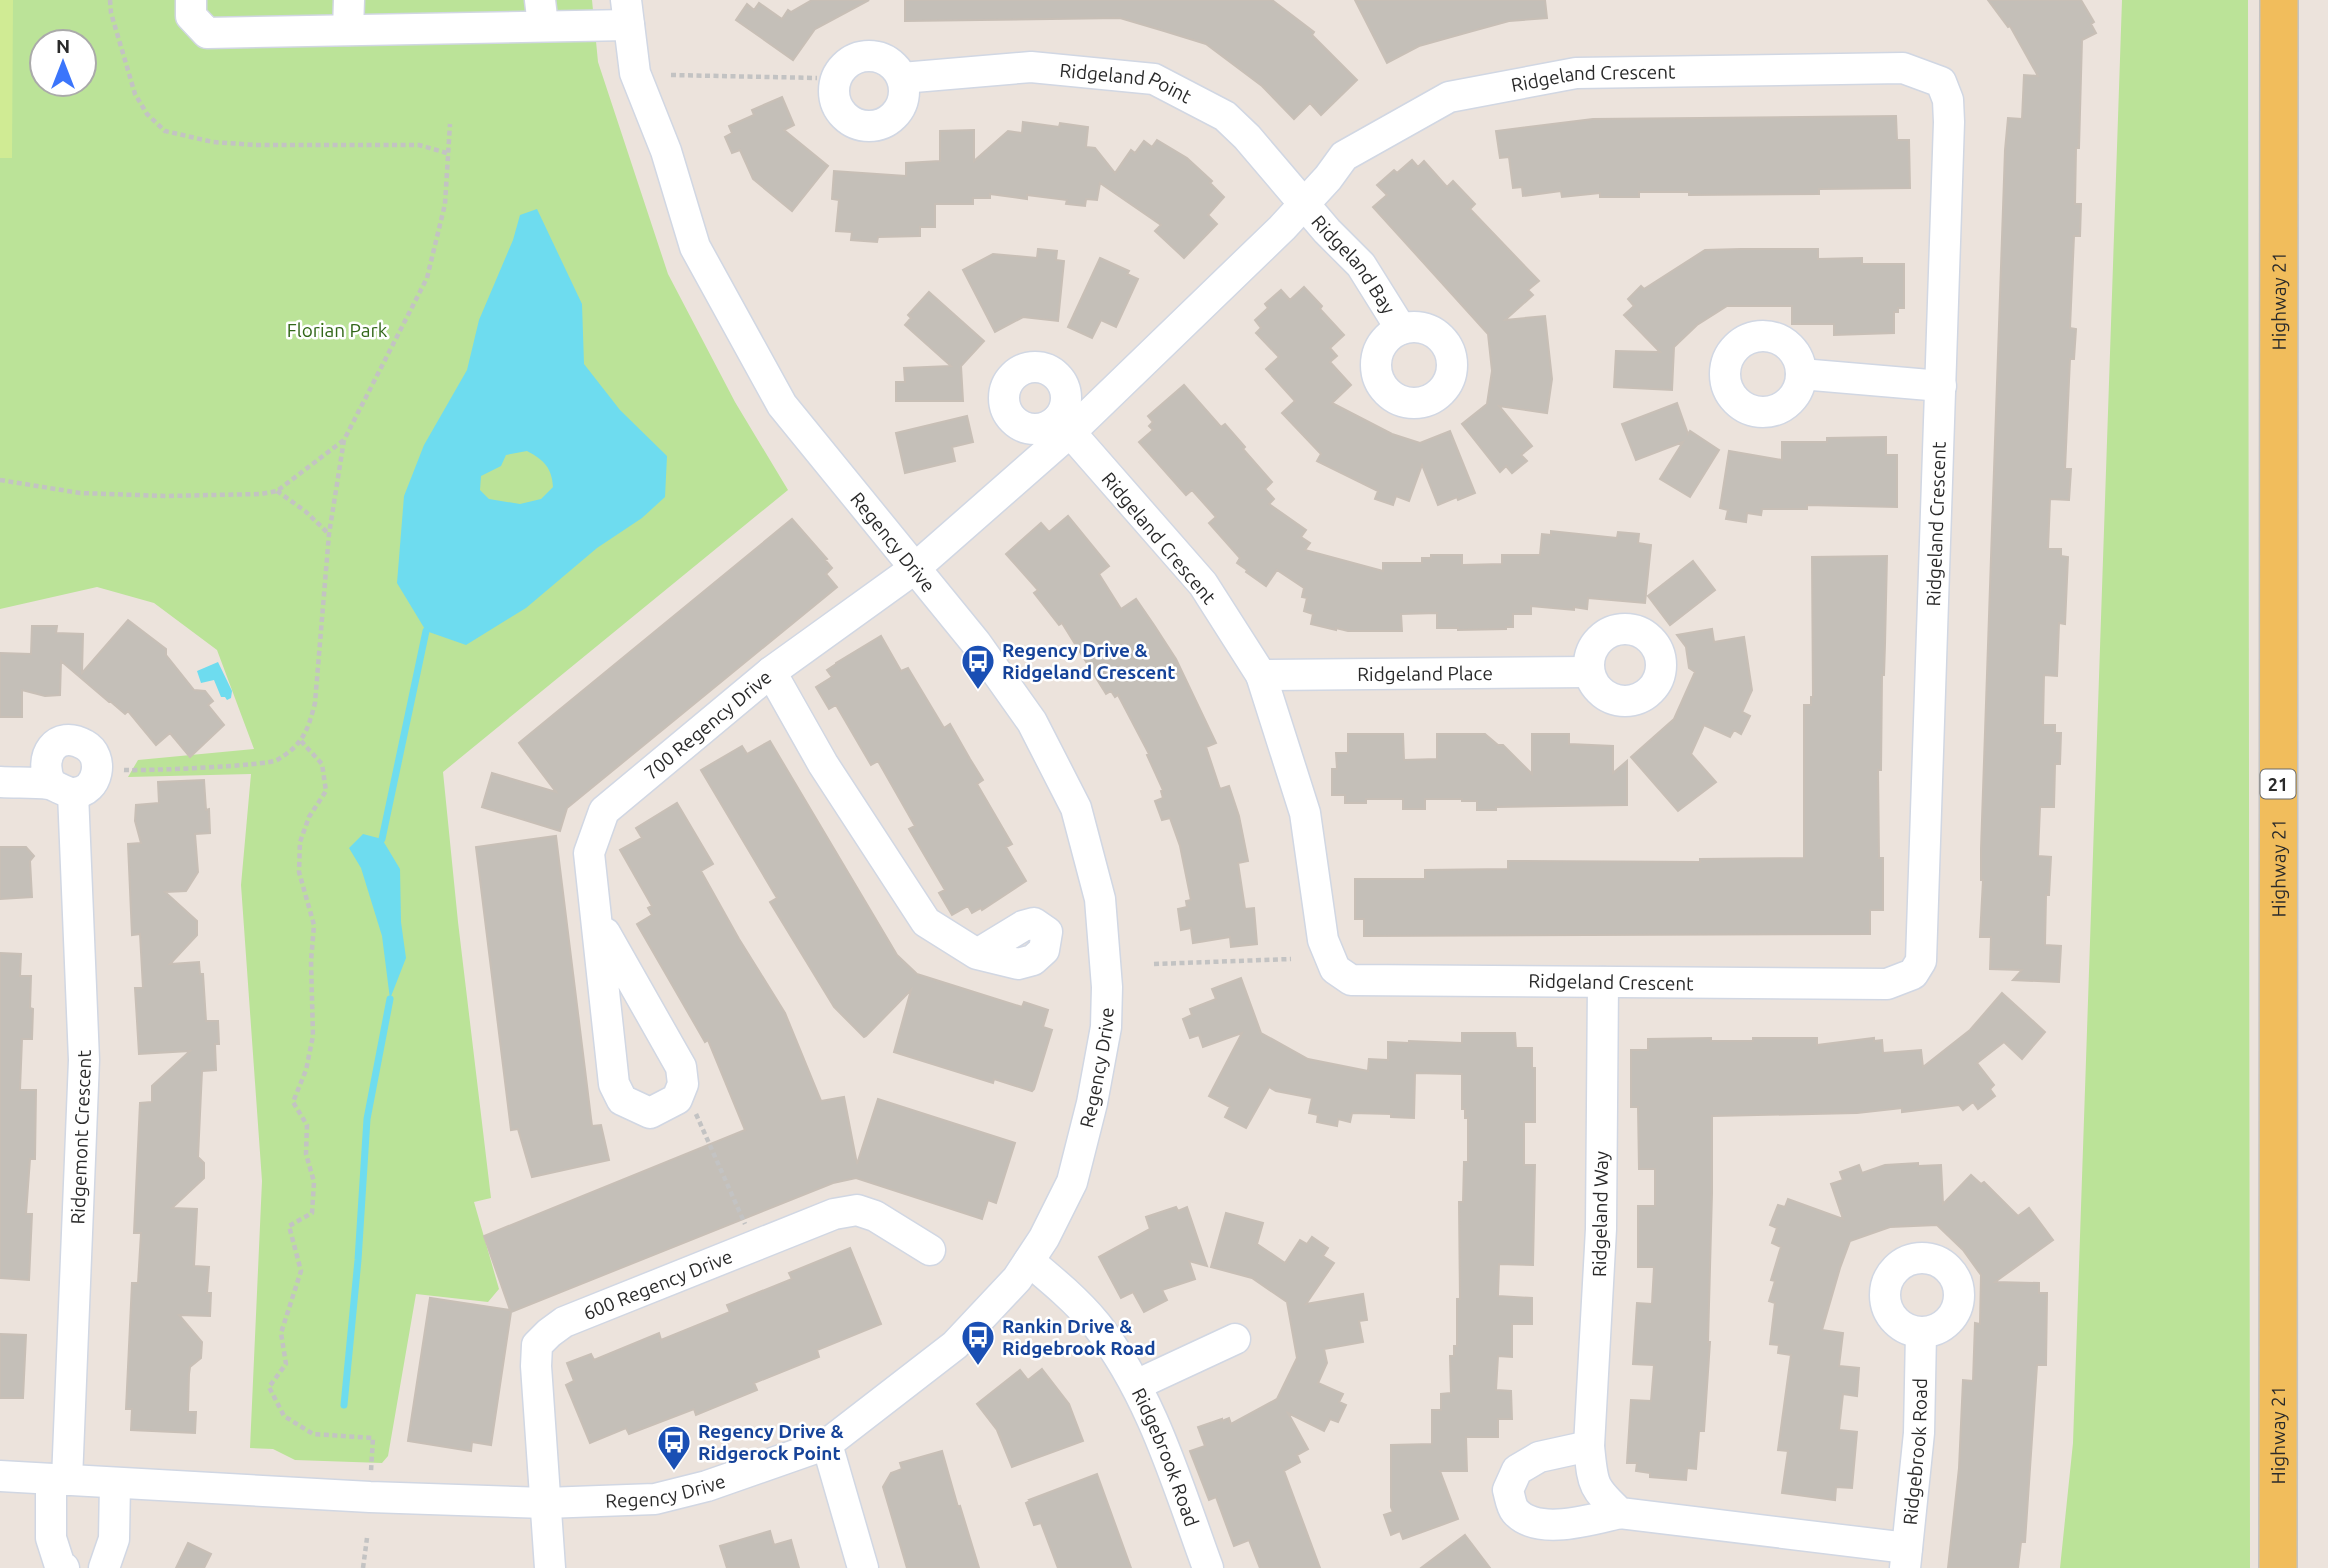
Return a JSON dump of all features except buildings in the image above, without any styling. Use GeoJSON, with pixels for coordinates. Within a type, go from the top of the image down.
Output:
{"type":"FeatureCollection","features":[{"type":"Feature","properties":{"kind":"main road","name":"Highway 21"},"geometry":{"type":"LineString","coordinates":[[2278,0],[2278,1568]]}},
{"type":"Feature","properties":{"kind":"street"},"geometry":{"type":"LineString","coordinates":[[191,0],[191,16],[207,33],[348,30],[542,13],[627,12]]}},
{"type":"Feature","properties":{"kind":"street"},"geometry":{"type":"LineString","coordinates":[[348,30],[349,0]]}},
{"type":"Feature","properties":{"kind":"street","name":"Regency Drive"},"geometry":{"type":"LineString","coordinates":[[0,1476],[370,1497],[545,1503],[655,1499],[707,1486],[827,1444],[955,1345],[1017,1279],[1044,1238],[1072,1182],[1092,1103],[1106,1027],[1107,987],[1100,900],[1076,808],[1032,722],[976,643],[782,404],[695,247],[666,151],[635,73],[627,12]]}},
{"type":"Feature","properties":{"kind":"street","name":"Ridgeland Point"},"geometry":{"type":"LineString","coordinates":[[902,78],[1031,67],[1154,79],[1225,116],[1247,136],[1304,204]]}},
{"type":"Feature","properties":{"kind":"street","name":"Ridgeland Crescent"},"geometry":{"type":"LineString","coordinates":[[914,569],[1064,426],[1282,228],[1328,178],[1344,156],[1449,97],[1577,74],[1903,68],[1941,82],[1948,100],[1949,121],[1941,386],[1921,961],[1913,974],[1887,984],[1351,980],[1335,969],[1323,940],[1305,813],[1261,675],[1203,584],[1064,426]]}},
{"type":"Feature","properties":{"kind":"street","name":"Ridgeland Bay"},"geometry":{"type":"LineString","coordinates":[[1304,204],[1327,232],[1362,265],[1401,329]]}},
{"type":"Feature","properties":{"kind":"street"},"geometry":{"type":"LineString","coordinates":[[1801,374],[1941,386]]}},
{"type":"Feature","properties":{"kind":"street","name":"700 Regency Drive"},"geometry":{"type":"LineString","coordinates":[[598,930],[589,853],[604,811],[771,672],[914,569]]}},
{"type":"Feature","properties":{"kind":"street"},"geometry":{"type":"LineString","coordinates":[[771,672],[823,764],[926,922],[977,954]]}},
{"type":"Feature","properties":{"kind":"street","name":"Ridgeland Place"},"geometry":{"type":"LineString","coordinates":[[1261,675],[1589,672]]}},
{"type":"Feature","properties":{"kind":"street","name":"Ridgemont Crescent"},"geometry":{"type":"LineString","coordinates":[[0,782],[62,789],[84,1060],[59,1480]]}},
{"type":"Feature","properties":{"kind":"street"},"geometry":{"type":"LineString","coordinates":[[598,930],[605,933],[681,1067],[683,1084],[677,1099],[650,1113],[622,1100],[614,1084],[598,930]]}},
{"type":"Feature","properties":{"kind":"street","name":"Ridgeland Way"},"geometry":{"type":"LineString","coordinates":[[1603,982],[1601,1228],[1589,1446],[1592,1481],[1601,1496],[1620,1513]]}},
{"type":"Feature","properties":{"kind":"street","name":"600 Regency Drive"},"geometry":{"type":"LineString","coordinates":[[545,1503],[537,1345],[549,1332],[564,1322],[834,1214],[857,1210],[875,1216],[930,1250]]}},
{"type":"Feature","properties":{"kind":"street","name":"Ridgebrook Road"},"geometry":{"type":"LineString","coordinates":[[1029,1261],[1066,1292],[1095,1323],[1136,1384],[1157,1429],[1208,1568]]}},
{"type":"Feature","properties":{"kind":"street","name":"Ridgebrook Road"},"geometry":{"type":"LineString","coordinates":[[1906,1558],[1919,1433],[1921,1332]]}},
{"type":"Feature","properties":{"kind":"street"},"geometry":{"type":"LineString","coordinates":[[1136,1384],[1235,1339]]}},
{"type":"Feature","properties":{"kind":"street"},"geometry":{"type":"LineString","coordinates":[[827,1444],[863,1568]]}},
{"type":"Feature","properties":{"kind":"street"},"geometry":{"type":"LineString","coordinates":[[1589,1446],[1539,1457],[1517,1470],[1508,1490],[1514,1510],[1529,1521],[1551,1525],[1620,1513],[1906,1558]]}},
{"type":"Feature","properties":{"kind":"street"},"geometry":{"type":"LineString","coordinates":[[59,1480],[51,1538],[60,1566],[64,1568]]}},
{"type":"Feature","properties":{"kind":"street"},"geometry":{"type":"LineString","coordinates":[[104,1568],[114,1539],[115,1483]]}},
{"type":"Feature","properties":{"kind":"street"},"geometry":{"type":"LineString","coordinates":[[545,1503],[551,1568]]}},
{"type":"Feature","properties":{"kind":"path"},"geometry":{"type":"LineString","coordinates":[[110,0],[111,13],[135,94],[147,114],[165,131],[213,142],[255,145],[419,145],[447,153]]}},
{"type":"Feature","properties":{"kind":"path"},"geometry":{"type":"LineString","coordinates":[[671,75],[817,78]]}},
{"type":"Feature","properties":{"kind":"path"},"geometry":{"type":"LineString","coordinates":[[124,770],[275,761],[301,741],[309,728],[315,703],[329,534],[344,440],[427,278],[445,204],[450,124]]}},
{"type":"Feature","properties":{"kind":"path"},"geometry":{"type":"LineString","coordinates":[[0,480],[80,493],[261,494],[277,491],[344,440]]}},
{"type":"Feature","properties":{"kind":"path"},"geometry":{"type":"LineString","coordinates":[[277,491],[305,511],[329,534]]}},
{"type":"Feature","properties":{"kind":"path"},"geometry":{"type":"LineString","coordinates":[[301,741],[322,764],[327,791],[309,817],[300,842],[299,872],[314,925],[311,961],[313,1036],[306,1070],[293,1101],[307,1125],[306,1154],[314,1182],[312,1213],[289,1226],[301,1271],[281,1333],[286,1364],[269,1387],[284,1416],[313,1434],[373,1438],[371,1475]]}},
{"type":"Feature","properties":{"kind":"path"},"geometry":{"type":"LineString","coordinates":[[1154,964],[1291,959]]}},
{"type":"Feature","properties":{"kind":"path"},"geometry":{"type":"LineString","coordinates":[[683,1084],[755,1246]]}},
{"type":"Feature","properties":{"kind":"path"},"geometry":{"type":"LineString","coordinates":[[363,1568],[367,1538]]}},
{"type":"Feature","properties":{"kind":"green space","name":"Florian Park"},"geometry":{"type":"Polygon","coordinates":[[[0,0],[592,0],[598,62],[668,274],[735,402],[788,490],[443,772],[491,1198],[474,1202],[499,1289],[488,1302],[416,1294],[388,1456],[382,1463],[295,1460],[273,1449],[250,1448],[262,1181],[241,885],[251,774],[128,777],[138,760],[254,749],[217,650],[154,603],[97,587],[0,609],[0,0]]]}},
{"type":"Feature","properties":{"kind":"green space"},"geometry":{"type":"Polygon","coordinates":[[[0,0],[13,0],[12,158],[0,158],[0,0]]]}},
{"type":"Feature","properties":{"kind":"green space"},"geometry":{"type":"Polygon","coordinates":[[[2122,0],[2248,0],[2250,1568],[2060,1568],[2073,1443],[2122,0]]]}},
{"type":"Feature","properties":{"kind":"water"},"geometry":{"type":"Polygon","coordinates":[[[537,209],[582,304],[584,364],[620,410],[667,456],[665,497],[642,518],[597,548],[526,608],[466,645],[426,631],[397,583],[404,496],[424,445],[467,370],[479,320],[513,240],[520,215],[537,209]],[[527,451],[506,455],[501,466],[481,476],[480,490],[489,499],[520,504],[541,499],[553,487],[552,480],[546,465],[527,451]]]}},
{"type":"Feature","properties":{"kind":"water"},"geometry":{"type":"Polygon","coordinates":[[[218,662],[232,691],[231,698],[227,700],[221,697],[214,680],[201,683],[197,671],[218,662]]]}},
{"type":"Feature","properties":{"kind":"water"},"geometry":{"type":"Polygon","coordinates":[[[363,834],[382,839],[400,869],[401,922],[406,958],[390,999],[382,936],[361,868],[349,848],[363,834]]]}},
{"type":"Feature","properties":{"kind":"waterway"},"geometry":{"type":"LineString","coordinates":[[382,839],[426,631]]}},
{"type":"Feature","properties":{"kind":"waterway"},"geometry":{"type":"LineString","coordinates":[[344,1405],[358,1260],[367,1119],[390,999]]}},
{"type":"Feature","properties":{"kind":"place","name":"Regency Drive & Ridgeland Crescent"},"geometry":{"type":"Point","coordinates":[978,691]}},
{"type":"Feature","properties":{"kind":"place","name":"Rankin Drive & Ridgebrook Road"},"geometry":{"type":"Point","coordinates":[978,1367]}},
{"type":"Feature","properties":{"kind":"place","name":"Regency Drive & Ridgerock Point"},"geometry":{"type":"Point","coordinates":[674,1472]}}]}
